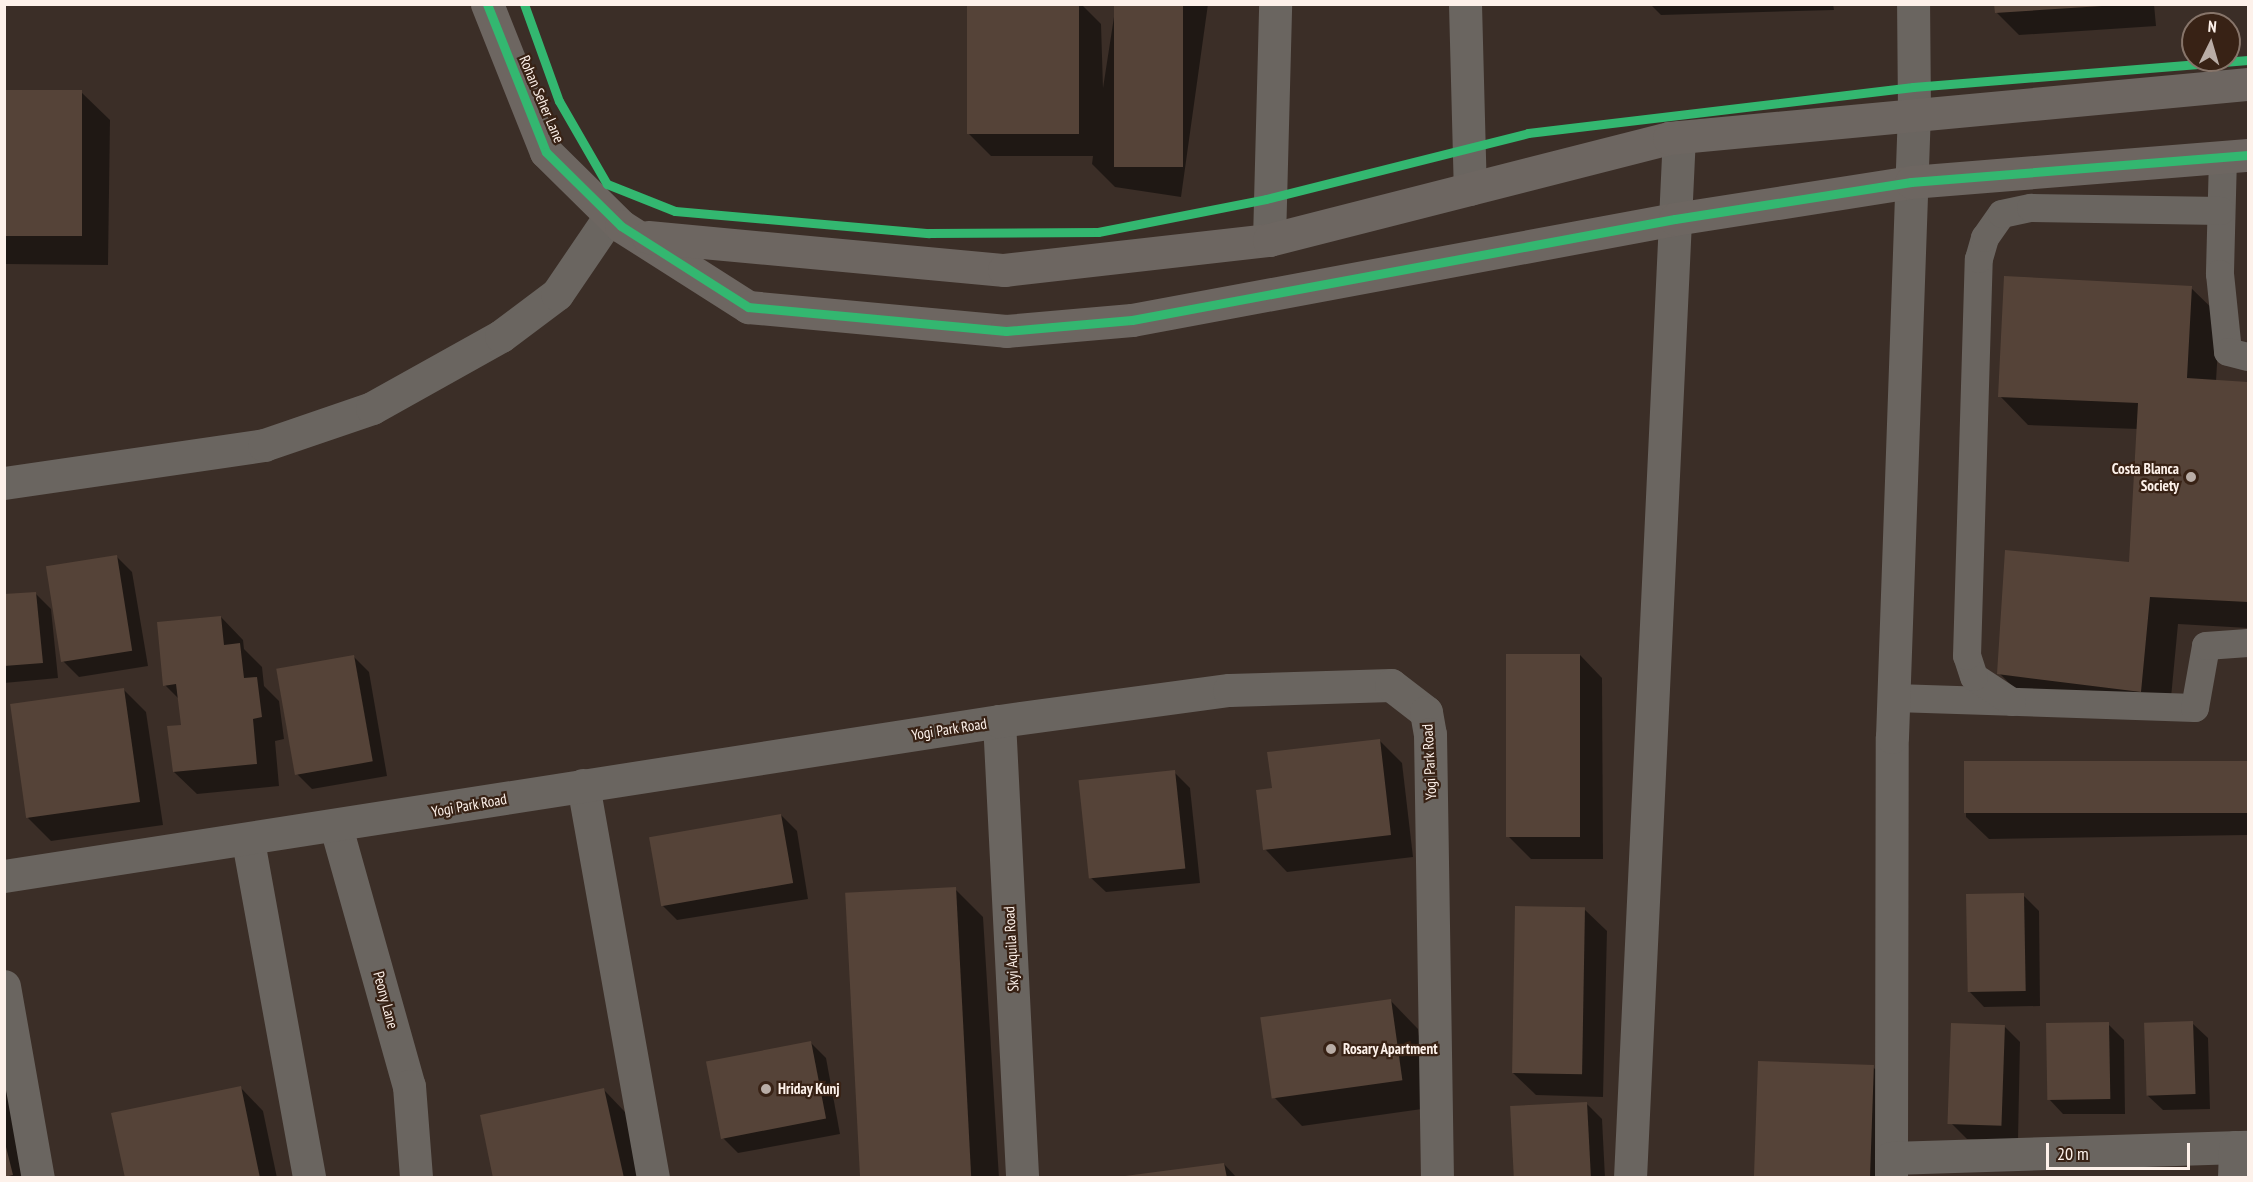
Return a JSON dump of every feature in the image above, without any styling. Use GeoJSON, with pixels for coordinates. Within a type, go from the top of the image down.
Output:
{"type":"FeatureCollection","features":[{"type":"Feature","properties":{"kind":"street","name":"Rohan Seher Lane"},"geometry":{"type":"LineString","coordinates":[[487,4],[546,152],[610,216],[644,236],[748,307],[1006,331],[1132,320],[1675,219],[1911,182],[2236,156]]}},
{"type":"Feature","properties":{"kind":"street"},"geometry":{"type":"LineString","coordinates":[[1269,240],[1275,4]]}},
{"type":"Feature","properties":{"kind":"street"},"geometry":{"type":"LineString","coordinates":[[1466,4],[1470,189]]}},
{"type":"Feature","properties":{"kind":"street"},"geometry":{"type":"LineString","coordinates":[[1912,4],[1914,111],[1895,698],[1891,1168],[2239,1157]]}},
{"type":"Feature","properties":{"kind":"street"},"geometry":{"type":"LineString","coordinates":[[644,236],[1004,270],[1269,240],[1679,137],[1914,111],[2248,84]]}},
{"type":"Feature","properties":{"kind":"street"},"geometry":{"type":"LineString","coordinates":[[1630,1178],[1679,137]]}},
{"type":"Feature","properties":{"kind":"street"},"geometry":{"type":"LineString","coordinates":[[4,483],[264,445],[372,408],[501,336],[557,294],[610,216]]}},
{"type":"Feature","properties":{"kind":"street","name":"Yogi Park Road"},"geometry":{"type":"LineString","coordinates":[[4,876],[336,827],[583,785],[999,722],[1229,690],[1391,685],[1426,712],[1437,1178]]}},
{"type":"Feature","properties":{"kind":"street","name":"Skyi Aquila Road"},"geometry":{"type":"LineString","coordinates":[[999,722],[1022,1178]]}},
{"type":"Feature","properties":{"kind":"street"},"geometry":{"type":"LineString","coordinates":[[583,785],[653,1178]]}},
{"type":"Feature","properties":{"kind":"street","name":"Peony Lane"},"geometry":{"type":"LineString","coordinates":[[336,827],[409,1086],[416,1178]]}},
{"type":"Feature","properties":{"kind":"street"},"geometry":{"type":"LineString","coordinates":[[248,840],[309,1178]]}},
{"type":"Feature","properties":{"kind":"street"},"geometry":{"type":"LineString","coordinates":[[4,986],[38,1178]]}},
{"type":"Feature","properties":{"kind":"lane"},"geometry":{"type":"LineString","coordinates":[[2236,156],[2222,211],[2220,274],[2228,352],[2248,357]]}},
{"type":"Feature","properties":{"kind":"lane"},"geometry":{"type":"LineString","coordinates":[[2012,702],[1974,677],[1967,656],[1979,260],[1985,238],[2002,214],[2031,208],[2222,211]]}},
{"type":"Feature","properties":{"kind":"lane"},"geometry":{"type":"LineString","coordinates":[[1895,698],[2195,708],[2206,645],[2248,643]]}},
{"type":"Feature","properties":{"kind":"building"},"geometry":{"type":"Polygon","coordinates":[[[967,4],[1079,4],[1079,134],[967,134],[967,4]]]}},
{"type":"Feature","properties":{"kind":"building"},"geometry":{"type":"Polygon","coordinates":[[[1114,4],[1183,4],[1183,167],[1114,167],[1114,4]]]}},
{"type":"Feature","properties":{"kind":"building"},"geometry":{"type":"Polygon","coordinates":[[[1994,4],[2101,4],[2102,6],[1995,13],[1994,4]]]}},
{"type":"Feature","properties":{"kind":"building"},"geometry":{"type":"Polygon","coordinates":[[[5,90],[82,90],[82,236],[5,236],[5,90]]]}},
{"type":"Feature","properties":{"kind":"building","name":"Costa Blanca Society"},"geometry":{"type":"Polygon","coordinates":[[[2004,276],[2192,286],[2187,378],[2248,382],[2248,602],[2150,597],[2141,692],[1997,674],[2005,550],[2129,562],[2138,403],[1998,397],[2004,276]]]}},
{"type":"Feature","properties":{"kind":"building"},"geometry":{"type":"Polygon","coordinates":[[[117,555],[132,651],[61,662],[46,566],[117,555]]]}},
{"type":"Feature","properties":{"kind":"building"},"geometry":{"type":"Polygon","coordinates":[[[36,592],[43,663],[4,666],[4,594],[36,592]]]}},
{"type":"Feature","properties":{"kind":"building"},"geometry":{"type":"Polygon","coordinates":[[[221,616],[224,645],[240,643],[244,678],[257,677],[262,717],[253,719],[257,764],[173,772],[167,726],[181,725],[176,684],[163,686],[157,622],[221,616]]]}},
{"type":"Feature","properties":{"kind":"building"},"geometry":{"type":"Polygon","coordinates":[[[1506,654],[1580,654],[1580,837],[1506,837],[1506,654]]]}},
{"type":"Feature","properties":{"kind":"building"},"geometry":{"type":"Polygon","coordinates":[[[354,655],[373,761],[295,775],[276,669],[354,655]]]}},
{"type":"Feature","properties":{"kind":"building"},"geometry":{"type":"Polygon","coordinates":[[[124,688],[140,802],[26,818],[10,704],[124,688]]]}},
{"type":"Feature","properties":{"kind":"building"},"geometry":{"type":"Polygon","coordinates":[[[1380,739],[1391,835],[1263,850],[1256,790],[1272,788],[1267,752],[1380,739]]]}},
{"type":"Feature","properties":{"kind":"building"},"geometry":{"type":"Polygon","coordinates":[[[1964,761],[2248,761],[2248,813],[1964,813],[1964,761]]]}},
{"type":"Feature","properties":{"kind":"building"},"geometry":{"type":"Polygon","coordinates":[[[1175,770],[1185,868],[1089,879],[1079,780],[1175,770]]]}},
{"type":"Feature","properties":{"kind":"building"},"geometry":{"type":"Polygon","coordinates":[[[781,814],[793,883],[661,906],[649,837],[781,814]]]}},
{"type":"Feature","properties":{"kind":"building"},"geometry":{"type":"Polygon","coordinates":[[[956,887],[971,1178],[860,1178],[845,893],[956,887]]]}},
{"type":"Feature","properties":{"kind":"building"},"geometry":{"type":"Polygon","coordinates":[[[2024,893],[2026,991],[1968,992],[1966,894],[2024,893]]]}},
{"type":"Feature","properties":{"kind":"building"},"geometry":{"type":"Polygon","coordinates":[[[1515,906],[1585,907],[1582,1074],[1512,1073],[1515,906]]]}},
{"type":"Feature","properties":{"kind":"building","name":"Rosary Apartment"},"geometry":{"type":"Polygon","coordinates":[[[1391,999],[1402,1080],[1272,1099],[1260,1017],[1391,999]]]}},
{"type":"Feature","properties":{"kind":"building"},"geometry":{"type":"Polygon","coordinates":[[[2193,1021],[2196,1094],[2147,1096],[2144,1023],[2193,1021]]]}},
{"type":"Feature","properties":{"kind":"building"},"geometry":{"type":"Polygon","coordinates":[[[2109,1022],[2110,1099],[2047,1100],[2046,1023],[2109,1022]]]}},
{"type":"Feature","properties":{"kind":"building"},"geometry":{"type":"Polygon","coordinates":[[[1951,1023],[2005,1025],[2001,1126],[1947,1124],[1951,1023]]]}},
{"type":"Feature","properties":{"kind":"building","name":"Hriday Kunj"},"geometry":{"type":"Polygon","coordinates":[[[811,1041],[826,1119],[721,1139],[706,1061],[811,1041]]]}},
{"type":"Feature","properties":{"kind":"building"},"geometry":{"type":"Polygon","coordinates":[[[1758,1061],[1874,1065],[1870,1178],[1754,1178],[1758,1061]]]}},
{"type":"Feature","properties":{"kind":"building"},"geometry":{"type":"Polygon","coordinates":[[[241,1086],[260,1178],[125,1178],[111,1113],[241,1086]]]}},
{"type":"Feature","properties":{"kind":"building"},"geometry":{"type":"Polygon","coordinates":[[[604,1088],[624,1178],[493,1178],[480,1115],[604,1088]]]}},
{"type":"Feature","properties":{"kind":"building"},"geometry":{"type":"Polygon","coordinates":[[[1587,1102],[1591,1178],[1514,1178],[1510,1106],[1587,1102]]]}},
{"type":"Feature","properties":{"kind":"building"},"geometry":{"type":"Polygon","coordinates":[[[4,1139],[13,1175],[4,1177],[4,1139]]]}},
{"type":"Feature","properties":{"kind":"building"},"geometry":{"type":"Polygon","coordinates":[[[1224,1163],[1227,1178],[1125,1178],[1125,1176],[1224,1163]]]}},
{"type":"Feature","properties":{"kind":"cycle path"},"geometry":{"type":"LineString","coordinates":[[487,4],[546,152],[621,226],[748,307],[1006,331],[1132,320],[1675,219],[1911,182],[2248,155]]}},
{"type":"Feature","properties":{"kind":"cycle path"},"geometry":{"type":"LineString","coordinates":[[524,4],[559,101],[607,184],[675,211],[929,233],[1098,232],[1266,199],[1528,133],[1913,87],[2248,60]]}},
{"type":"Feature","properties":{"kind":"place","name":"Costa Blanca Society"},"geometry":{"type":"Point","coordinates":[2191,477]}},
{"type":"Feature","properties":{"kind":"place","name":"Rosary Apartment"},"geometry":{"type":"Point","coordinates":[1331,1049]}},
{"type":"Feature","properties":{"kind":"place","name":"Hriday Kunj"},"geometry":{"type":"Point","coordinates":[766,1089]}}]}
